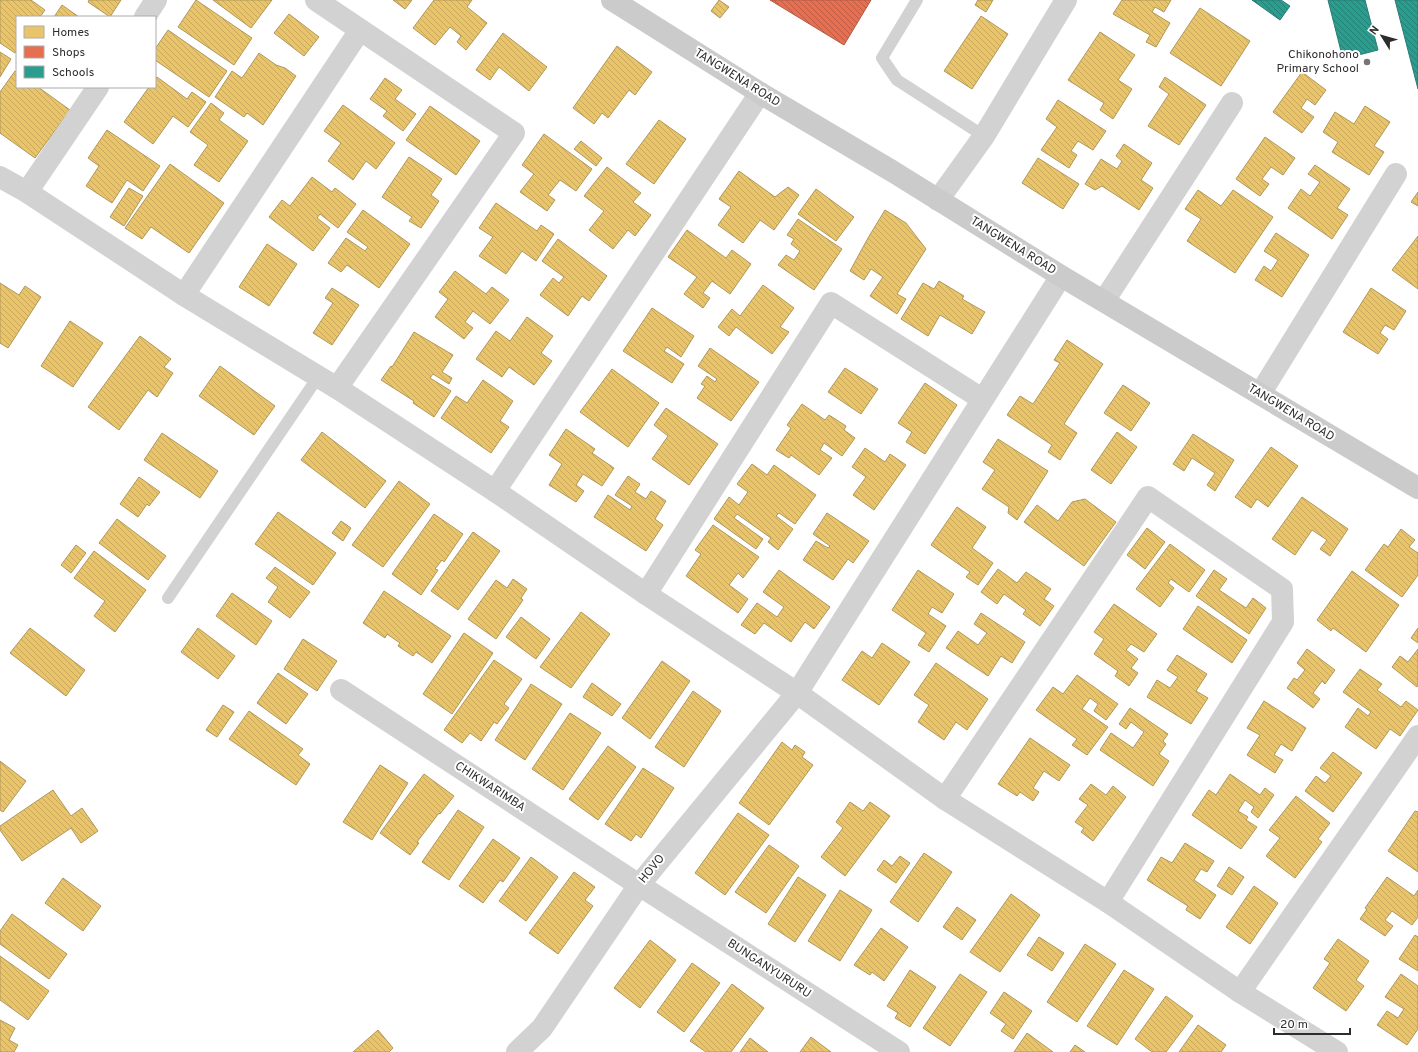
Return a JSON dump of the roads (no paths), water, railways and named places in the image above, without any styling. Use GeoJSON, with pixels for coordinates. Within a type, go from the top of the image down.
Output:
{"type":"FeatureCollection","features":[{"type":"Feature","properties":{"kind":"street"},"geometry":{"type":"LineString","coordinates":[[146,16],[156,0]]}},
{"type":"Feature","properties":{"kind":"street"},"geometry":{"type":"LineString","coordinates":[[316,0],[514,133],[337,388]]}},
{"type":"Feature","properties":{"kind":"street","name":"TANGWENA ROAD"},"geometry":{"type":"LineString","coordinates":[[612,0],[760,93],[938,200],[1060,276],[1416,484]]}},
{"type":"Feature","properties":{"kind":"street"},"geometry":{"type":"LineString","coordinates":[[938,200],[984,136],[1066,0]]}},
{"type":"Feature","properties":{"kind":"street"},"geometry":{"type":"LineString","coordinates":[[184,295],[360,30]]}},
{"type":"Feature","properties":{"kind":"street"},"geometry":{"type":"LineString","coordinates":[[27,192],[97,88]]}},
{"type":"Feature","properties":{"kind":"street"},"geometry":{"type":"LineString","coordinates":[[494,491],[760,93]]}},
{"type":"Feature","properties":{"kind":"street"},"geometry":{"type":"LineString","coordinates":[[1104,301],[1232,103]]}},
{"type":"Feature","properties":{"kind":"street"},"geometry":{"type":"LineString","coordinates":[[1260,394],[1396,174]]}},
{"type":"Feature","properties":{"kind":"street"},"geometry":{"type":"LineString","coordinates":[[0,177],[27,192],[184,295],[337,388],[797,693],[945,799],[1108,902],[1240,992],[1337,1052]]}},
{"type":"Feature","properties":{"kind":"street","name":"HOVO"},"geometry":{"type":"LineString","coordinates":[[517,1052],[542,1028],[639,885],[797,693],[1060,276]]}},
{"type":"Feature","properties":{"kind":"street"},"geometry":{"type":"LineString","coordinates":[[646,594],[831,303],[982,399]]}},
{"type":"Feature","properties":{"kind":"street"},"geometry":{"type":"LineString","coordinates":[[945,799],[1148,497],[1282,589],[1283,622],[1108,902]]}},
{"type":"Feature","properties":{"kind":"street","name":"CHIKWARIMBA"},"geometry":{"type":"LineString","coordinates":[[340,690],[639,885]]}},
{"type":"Feature","properties":{"kind":"street"},"geometry":{"type":"LineString","coordinates":[[1240,992],[1418,736]]}},
{"type":"Feature","properties":{"kind":"street","name":"BUNGANYURURU"},"geometry":{"type":"LineString","coordinates":[[639,885],[899,1052]]}},
{"type":"Feature","properties":{"kind":"lane"},"geometry":{"type":"LineString","coordinates":[[917,0],[882,58],[897,80],[984,136]]}},
{"type":"Feature","properties":{"kind":"lane"},"geometry":{"type":"LineString","coordinates":[[168,598],[318,377]]}},
{"type":"Feature","properties":{"kind":"place","name":"Chikonohono Primary School"},"geometry":{"type":"Point","coordinates":[1367,62]}}]}
